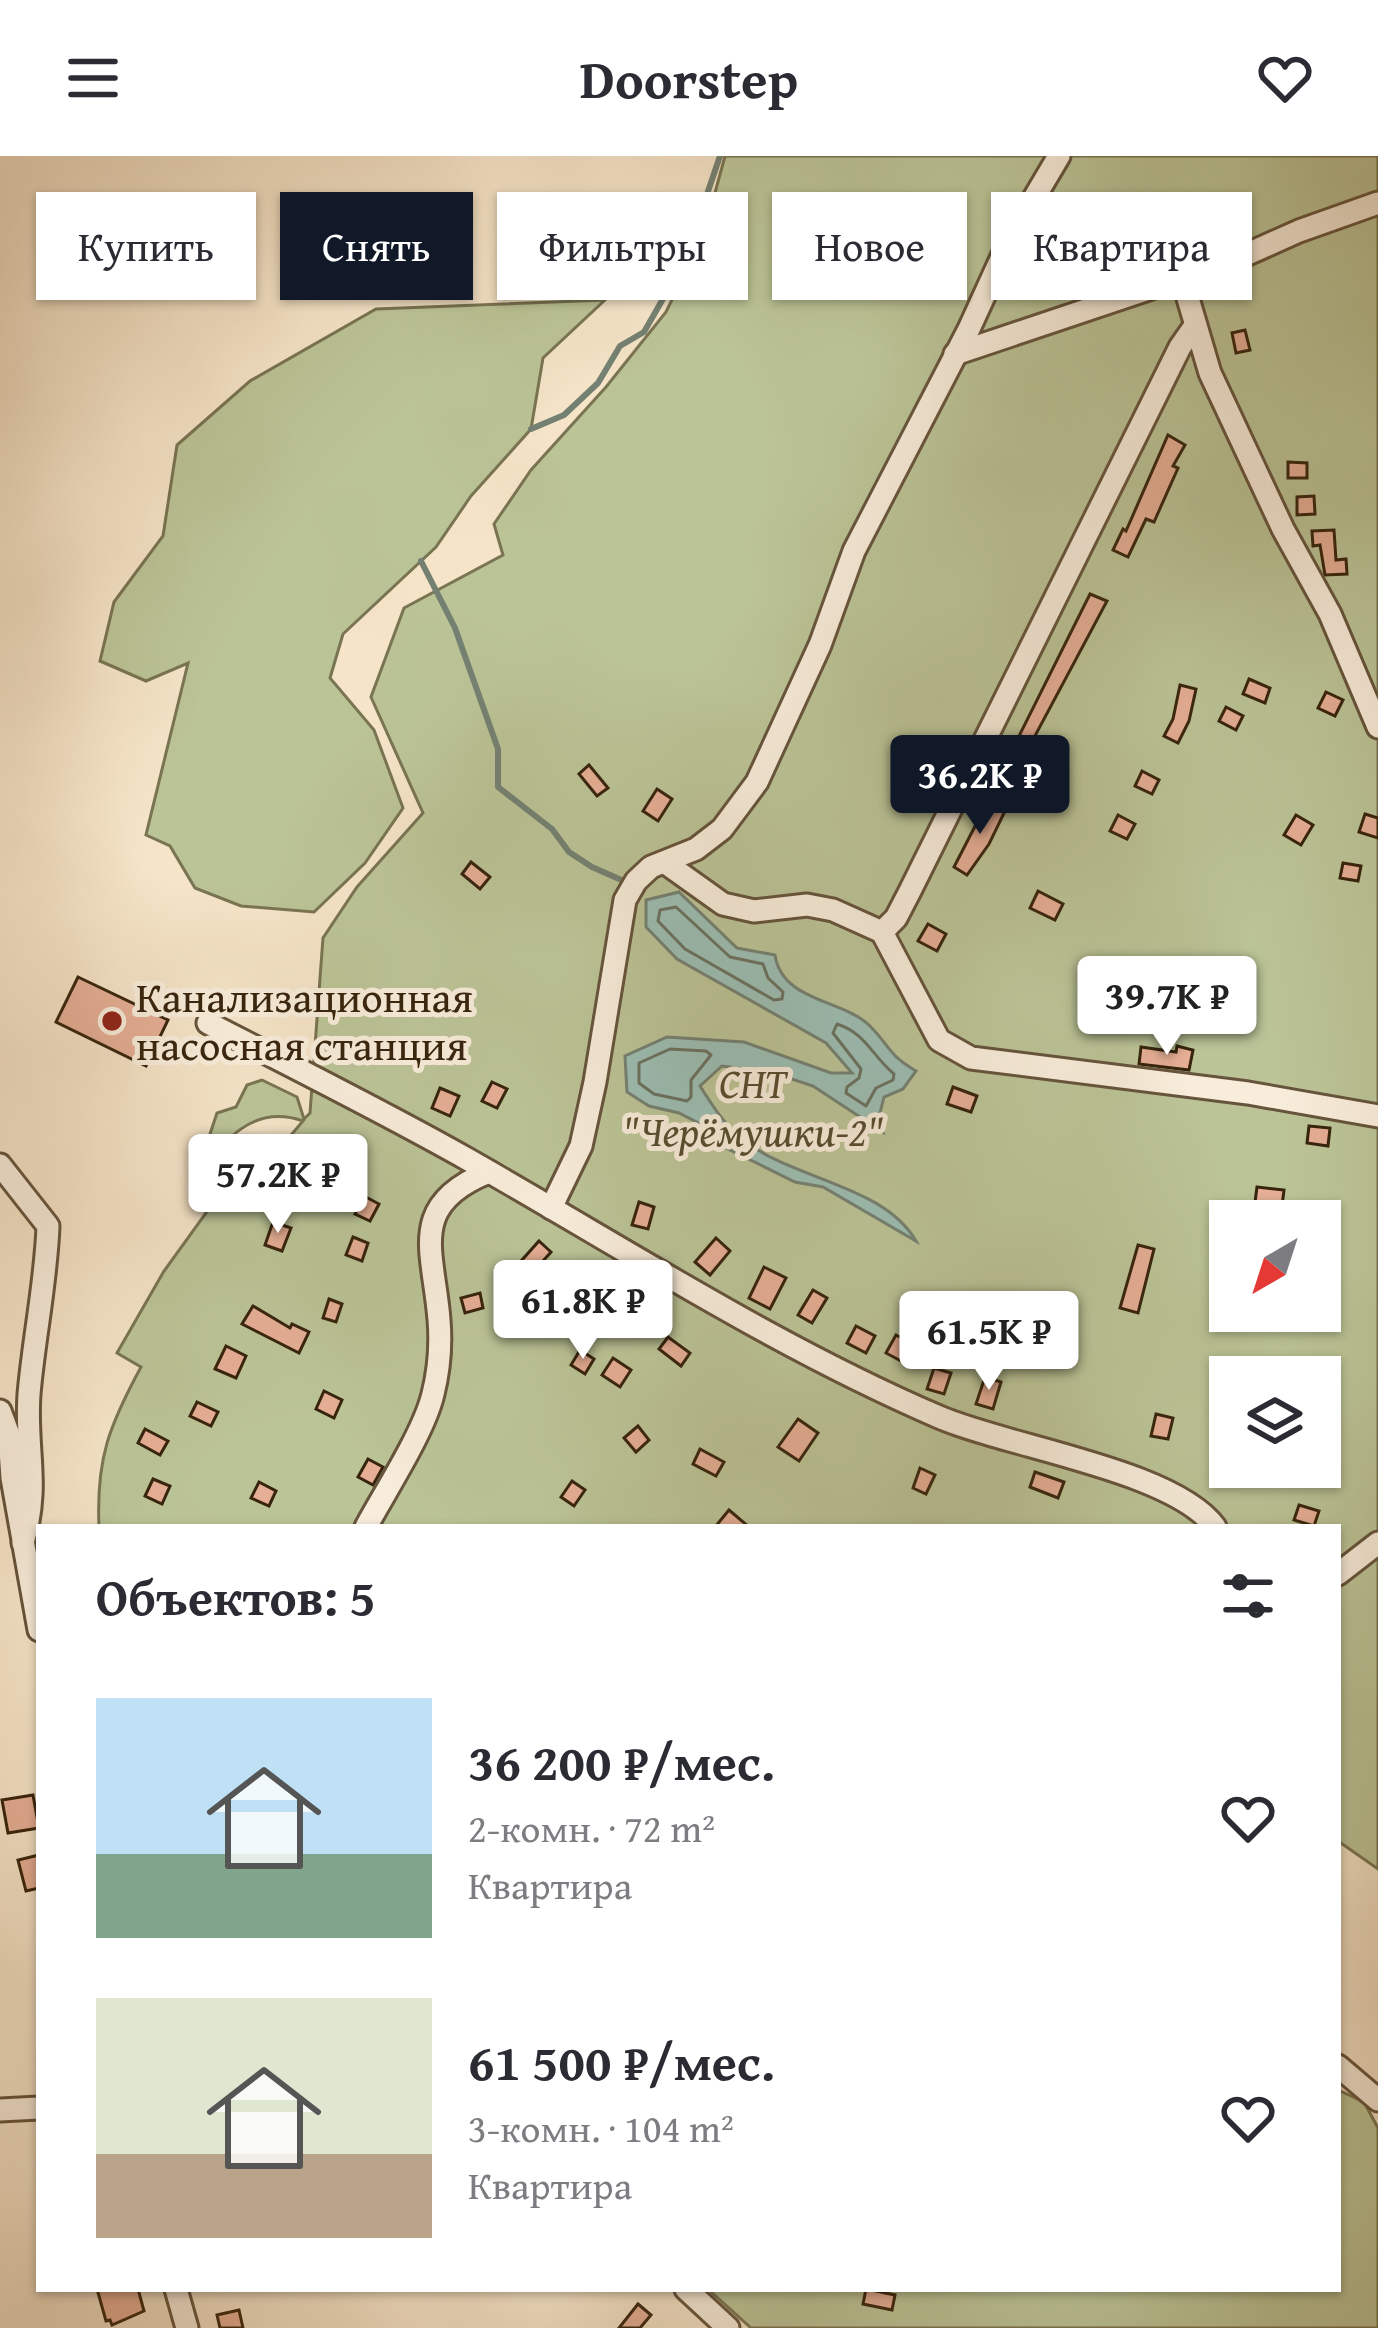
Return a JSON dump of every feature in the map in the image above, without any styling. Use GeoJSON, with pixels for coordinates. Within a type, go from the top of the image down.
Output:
{"type":"FeatureCollection","features":[{"type":"Feature","properties":{"kind":"street"},"geometry":{"type":"LineString","coordinates":[[551,1208],[580,1146],[596,1082],[625,900],[636,880],[652,867],[696,849],[722,829],[757,782],[820,645],[854,551],[1011,237],[1059,156]]}},
{"type":"Feature","properties":{"kind":"street"},"geometry":{"type":"LineString","coordinates":[[1252,251],[1378,203]]}},
{"type":"Feature","properties":{"kind":"street"},"geometry":{"type":"LineString","coordinates":[[955,354],[1116,300]]}},
{"type":"Feature","properties":{"kind":"street"},"geometry":{"type":"LineString","coordinates":[[1187,300],[1210,373],[1283,529],[1330,614],[1378,727]]}},
{"type":"Feature","properties":{"kind":"street"},"geometry":{"type":"LineString","coordinates":[[882,932],[903,905],[1149,406],[1194,327]]}},
{"type":"Feature","properties":{"kind":"street"},"geometry":{"type":"LineString","coordinates":[[667,864],[722,904],[754,911],[807,905],[833,910],[882,932],[939,1040],[971,1058],[1378,1116]]}},
{"type":"Feature","properties":{"kind":"street"},"geometry":{"type":"LineString","coordinates":[[208,1023],[490,1172],[711,1301],[895,1398],[969,1430],[1172,1493],[1213,1524]]}},
{"type":"Feature","properties":{"kind":"street"},"geometry":{"type":"LineString","coordinates":[[0,1166],[48,1226],[29,1400],[33,1508],[23,1543]]}},
{"type":"Feature","properties":{"kind":"street"},"geometry":{"type":"LineString","coordinates":[[369,1524],[431,1402],[438,1374],[439,1320],[428,1258],[435,1219],[463,1183],[490,1172]]}},
{"type":"Feature","properties":{"kind":"street"},"geometry":{"type":"LineString","coordinates":[[0,1412],[9,1435],[36,1614]]}},
{"type":"Feature","properties":{"kind":"street"},"geometry":{"type":"LineString","coordinates":[[1341,1572],[1378,1543]]}},
{"type":"Feature","properties":{"kind":"street"},"geometry":{"type":"LineString","coordinates":[[1341,2069],[1378,2101]]}},
{"type":"Feature","properties":{"kind":"street"},"geometry":{"type":"LineString","coordinates":[[0,2110],[36,2108]]}},
{"type":"Feature","properties":{"kind":"street"},"geometry":{"type":"LineString","coordinates":[[177,2292],[187,2328]]}},
{"type":"Feature","properties":{"kind":"street"},"geometry":{"type":"LineString","coordinates":[[689,2292],[728,2328]]}},
{"type":"Feature","properties":{"kind":"green space","name":"СНТ \"Черёмушки-2\""},"geometry":{"type":"Polygon","coordinates":[[[725,156],[1378,156],[1378,1869],[1341,1843],[1341,1524],[99,1524],[107,1444],[141,1367],[117,1353],[164,1271],[216,1199],[242,1193],[303,1121],[275,1117],[251,1123],[212,1158],[208,1140],[217,1113],[236,1107],[247,1085],[262,1080],[297,1097],[304,1119],[310,1113],[323,938],[357,887],[423,813],[371,697],[404,608],[503,555],[494,524],[531,470],[606,387],[672,300],[748,300],[748,192],[715,192],[725,156]]]}},
{"type":"Feature","properties":{"kind":"green space"},"geometry":{"type":"Polygon","coordinates":[[[605,300],[543,358],[531,429],[471,496],[436,547],[343,634],[330,678],[374,730],[403,808],[365,863],[314,912],[241,906],[195,888],[170,846],[146,835],[188,663],[146,681],[100,661],[114,602],[163,536],[177,445],[250,381],[376,309],[605,300]]]}},
{"type":"Feature","properties":{"kind":"green space"},"geometry":{"type":"Polygon","coordinates":[[[1341,2091],[1364,2102],[1378,2128],[1378,2328],[751,2328],[711,2292],[1341,2292],[1341,2091]]]}},
{"type":"Feature","properties":{"kind":"water"},"geometry":{"type":"Polygon","coordinates":[[[679,892],[737,948],[775,955],[789,982],[858,1017],[916,1071],[903,1089],[884,1097],[879,1117],[883,1132],[813,1086],[774,1073],[722,1066],[700,1086],[741,1138],[785,1164],[882,1207],[916,1241],[823,1187],[795,1182],[716,1143],[706,1127],[679,1113],[649,1106],[627,1092],[625,1056],[667,1037],[744,1042],[831,1073],[852,1073],[826,1043],[677,959],[646,927],[646,900],[679,892]]]}},
{"type":"Feature","properties":{"kind":"building"},"geometry":{"type":"Polygon","coordinates":[[[1245,330],[1250,350],[1236,353],[1232,333],[1245,330]]]}},
{"type":"Feature","properties":{"kind":"building"},"geometry":{"type":"Polygon","coordinates":[[[1168,435],[1185,445],[1173,466],[1178,468],[1154,522],[1146,519],[1128,557],[1113,550],[1168,435]]]}},
{"type":"Feature","properties":{"kind":"building"},"geometry":{"type":"Polygon","coordinates":[[[1288,462],[1307,463],[1307,478],[1288,478],[1288,462]]]}},
{"type":"Feature","properties":{"kind":"building"},"geometry":{"type":"Polygon","coordinates":[[[1314,496],[1315,514],[1297,515],[1297,497],[1314,496]]]}},
{"type":"Feature","properties":{"kind":"building"},"geometry":{"type":"Polygon","coordinates":[[[1334,530],[1336,560],[1346,559],[1347,574],[1325,575],[1320,545],[1313,546],[1312,531],[1334,530]]]}},
{"type":"Feature","properties":{"kind":"building"},"geometry":{"type":"Polygon","coordinates":[[[1090,594],[1107,601],[1028,749],[1016,742],[1090,594]]]}},
{"type":"Feature","properties":{"kind":"building"},"geometry":{"type":"Polygon","coordinates":[[[1249,679],[1270,688],[1265,703],[1243,694],[1249,679]]]}},
{"type":"Feature","properties":{"kind":"building"},"geometry":{"type":"Polygon","coordinates":[[[1180,685],[1196,689],[1178,743],[1164,736],[1180,685]]]}},
{"type":"Feature","properties":{"kind":"building"},"geometry":{"type":"Polygon","coordinates":[[[1326,692],[1343,700],[1335,716],[1318,708],[1326,692]]]}},
{"type":"Feature","properties":{"kind":"building"},"geometry":{"type":"Polygon","coordinates":[[[1226,707],[1243,716],[1236,730],[1219,721],[1226,707]]]}},
{"type":"Feature","properties":{"kind":"building"},"geometry":{"type":"Polygon","coordinates":[[[589,765],[608,788],[597,796],[579,774],[589,765]]]}},
{"type":"Feature","properties":{"kind":"building"},"geometry":{"type":"Polygon","coordinates":[[[1142,771],[1159,780],[1152,794],[1135,786],[1142,771]]]}},
{"type":"Feature","properties":{"kind":"building"},"geometry":{"type":"Polygon","coordinates":[[[657,789],[672,799],[658,821],[643,811],[657,789]]]}},
{"type":"Feature","properties":{"kind":"building"},"geometry":{"type":"Polygon","coordinates":[[[988,801],[1006,809],[967,875],[954,867],[988,801]]]}},
{"type":"Feature","properties":{"kind":"building"},"geometry":{"type":"Polygon","coordinates":[[[1365,814],[1378,818],[1378,838],[1359,832],[1365,814]]]}},
{"type":"Feature","properties":{"kind":"building"},"geometry":{"type":"Polygon","coordinates":[[[1118,815],[1135,824],[1127,839],[1110,831],[1118,815]]]}},
{"type":"Feature","properties":{"kind":"building"},"geometry":{"type":"Polygon","coordinates":[[[1296,815],[1313,825],[1301,845],[1284,835],[1296,815]]]}},
{"type":"Feature","properties":{"kind":"building"},"geometry":{"type":"Polygon","coordinates":[[[471,862],[490,877],[480,889],[462,874],[471,862]]]}},
{"type":"Feature","properties":{"kind":"building"},"geometry":{"type":"Polygon","coordinates":[[[1343,863],[1361,866],[1358,881],[1340,878],[1343,863]]]}},
{"type":"Feature","properties":{"kind":"building"},"geometry":{"type":"Polygon","coordinates":[[[1038,891],[1063,904],[1055,920],[1030,908],[1038,891]]]}},
{"type":"Feature","properties":{"kind":"building"},"geometry":{"type":"Polygon","coordinates":[[[928,924],[946,934],[937,951],[918,941],[928,924]]]}},
{"type":"Feature","properties":{"kind":"building","name":"Канализационная насосная станция"},"geometry":{"type":"Polygon","coordinates":[[[78,977],[168,1020],[146,1066],[56,1022],[78,977]]]}},
{"type":"Feature","properties":{"kind":"building"},"geometry":{"type":"Polygon","coordinates":[[[1177,1046],[1193,1050],[1189,1070],[1139,1064],[1141,1047],[1176,1052],[1177,1046]]]}},
{"type":"Feature","properties":{"kind":"building"},"geometry":{"type":"Polygon","coordinates":[[[492,1082],[507,1089],[497,1108],[482,1101],[492,1082]]]}},
{"type":"Feature","properties":{"kind":"building"},"geometry":{"type":"Polygon","coordinates":[[[953,1087],[977,1096],[971,1112],[947,1104],[953,1087]]]}},
{"type":"Feature","properties":{"kind":"building"},"geometry":{"type":"Polygon","coordinates":[[[440,1088],[459,1096],[450,1116],[432,1108],[440,1088]]]}},
{"type":"Feature","properties":{"kind":"building"},"geometry":{"type":"Polygon","coordinates":[[[1309,1126],[1330,1128],[1328,1146],[1307,1143],[1309,1126]]]}},
{"type":"Feature","properties":{"kind":"building"},"geometry":{"type":"Polygon","coordinates":[[[1257,1187],[1284,1190],[1283,1200],[1255,1200],[1257,1187]]]}},
{"type":"Feature","properties":{"kind":"building"},"geometry":{"type":"Polygon","coordinates":[[[364,1196],[379,1204],[370,1221],[355,1214],[364,1196]]]}},
{"type":"Feature","properties":{"kind":"building"},"geometry":{"type":"Polygon","coordinates":[[[639,1202],[654,1207],[648,1229],[632,1225],[639,1202]]]}},
{"type":"Feature","properties":{"kind":"building"},"geometry":{"type":"Polygon","coordinates":[[[273,1222],[291,1228],[282,1251],[265,1245],[273,1222]]]}},
{"type":"Feature","properties":{"kind":"building"},"geometry":{"type":"Polygon","coordinates":[[[353,1237],[368,1243],[362,1261],[346,1255],[353,1237]]]}},
{"type":"Feature","properties":{"kind":"building"},"geometry":{"type":"Polygon","coordinates":[[[716,1238],[730,1251],[710,1275],[695,1262],[716,1238]]]}},
{"type":"Feature","properties":{"kind":"building"},"geometry":{"type":"Polygon","coordinates":[[[539,1241],[551,1252],[534,1271],[522,1260],[539,1241]]]}},
{"type":"Feature","properties":{"kind":"building"},"geometry":{"type":"Polygon","coordinates":[[[1138,1245],[1154,1249],[1138,1313],[1120,1308],[1138,1245]]]}},
{"type":"Feature","properties":{"kind":"building"},"geometry":{"type":"Polygon","coordinates":[[[764,1267],[786,1278],[770,1309],[749,1298],[764,1267]]]}},
{"type":"Feature","properties":{"kind":"building"},"geometry":{"type":"Polygon","coordinates":[[[589,1281],[642,1316],[631,1333],[577,1304],[589,1281]]]}},
{"type":"Feature","properties":{"kind":"building"},"geometry":{"type":"Polygon","coordinates":[[[813,1290],[827,1298],[812,1323],[798,1315],[813,1290]]]}},
{"type":"Feature","properties":{"kind":"building"},"geometry":{"type":"Polygon","coordinates":[[[480,1293],[483,1308],[465,1313],[461,1298],[480,1293]]]}},
{"type":"Feature","properties":{"kind":"building"},"geometry":{"type":"Polygon","coordinates":[[[542,1297],[553,1312],[540,1322],[529,1306],[542,1297]]]}},
{"type":"Feature","properties":{"kind":"building"},"geometry":{"type":"Polygon","coordinates":[[[329,1299],[342,1304],[336,1322],[323,1318],[329,1299]]]}},
{"type":"Feature","properties":{"kind":"building"},"geometry":{"type":"Polygon","coordinates":[[[253,1306],[290,1328],[292,1324],[309,1332],[299,1353],[242,1324],[253,1306]]]}},
{"type":"Feature","properties":{"kind":"building"},"geometry":{"type":"Polygon","coordinates":[[[856,1326],[875,1336],[866,1353],[847,1343],[856,1326]]]}},
{"type":"Feature","properties":{"kind":"building"},"geometry":{"type":"Polygon","coordinates":[[[896,1335],[913,1344],[903,1362],[886,1353],[896,1335]]]}},
{"type":"Feature","properties":{"kind":"building"},"geometry":{"type":"Polygon","coordinates":[[[668,1337],[690,1353],[681,1366],[659,1349],[668,1337]]]}},
{"type":"Feature","properties":{"kind":"building"},"geometry":{"type":"Polygon","coordinates":[[[226,1346],[246,1356],[236,1378],[215,1369],[226,1346]]]}},
{"type":"Feature","properties":{"kind":"building"},"geometry":{"type":"Polygon","coordinates":[[[580,1350],[594,1359],[585,1374],[571,1365],[580,1350]]]}},
{"type":"Feature","properties":{"kind":"building"},"geometry":{"type":"Polygon","coordinates":[[[613,1358],[631,1370],[620,1387],[602,1375],[613,1358]]]}},
{"type":"Feature","properties":{"kind":"building"},"geometry":{"type":"Polygon","coordinates":[[[934,1368],[951,1373],[944,1394],[927,1389],[934,1368]]]}},
{"type":"Feature","properties":{"kind":"building"},"geometry":{"type":"Polygon","coordinates":[[[985,1377],[1001,1382],[993,1409],[976,1404],[985,1377]]]}},
{"type":"Feature","properties":{"kind":"building"},"geometry":{"type":"Polygon","coordinates":[[[324,1391],[342,1400],[334,1418],[316,1409],[324,1391]]]}},
{"type":"Feature","properties":{"kind":"building"},"geometry":{"type":"Polygon","coordinates":[[[197,1402],[218,1412],[211,1426],[190,1416],[197,1402]]]}},
{"type":"Feature","properties":{"kind":"building"},"geometry":{"type":"Polygon","coordinates":[[[1156,1414],[1173,1418],[1168,1439],[1151,1436],[1156,1414]]]}},
{"type":"Feature","properties":{"kind":"building"},"geometry":{"type":"Polygon","coordinates":[[[798,1419],[818,1433],[799,1461],[778,1447],[798,1419]]]}},
{"type":"Feature","properties":{"kind":"building"},"geometry":{"type":"Polygon","coordinates":[[[638,1426],[649,1440],[636,1452],[624,1438],[638,1426]]]}},
{"type":"Feature","properties":{"kind":"building"},"geometry":{"type":"Polygon","coordinates":[[[145,1429],[168,1441],[160,1455],[138,1443],[145,1429]]]}},
{"type":"Feature","properties":{"kind":"building"},"geometry":{"type":"Polygon","coordinates":[[[700,1449],[724,1462],[716,1476],[693,1464],[700,1449]]]}},
{"type":"Feature","properties":{"kind":"building"},"geometry":{"type":"Polygon","coordinates":[[[368,1459],[383,1467],[373,1485],[358,1477],[368,1459]]]}},
{"type":"Feature","properties":{"kind":"building"},"geometry":{"type":"Polygon","coordinates":[[[920,1468],[935,1475],[926,1494],[913,1488],[920,1468]]]}},
{"type":"Feature","properties":{"kind":"building"},"geometry":{"type":"Polygon","coordinates":[[[1035,1472],[1064,1482],[1058,1498],[1030,1487],[1035,1472]]]}},
{"type":"Feature","properties":{"kind":"building"},"geometry":{"type":"Polygon","coordinates":[[[153,1479],[170,1486],[162,1504],[145,1496],[153,1479]]]}},
{"type":"Feature","properties":{"kind":"building"},"geometry":{"type":"Polygon","coordinates":[[[572,1481],[585,1490],[574,1506],[561,1497],[572,1481]]]}},
{"type":"Feature","properties":{"kind":"building"},"geometry":{"type":"Polygon","coordinates":[[[259,1482],[276,1491],[269,1506],[251,1498],[259,1482]]]}},
{"type":"Feature","properties":{"kind":"building"},"geometry":{"type":"Polygon","coordinates":[[[1299,1505],[1319,1511],[1315,1524],[1294,1520],[1299,1505]]]}},
{"type":"Feature","properties":{"kind":"building"},"geometry":{"type":"Polygon","coordinates":[[[729,1510],[745,1524],[717,1524],[729,1510]]]}},
{"type":"Feature","properties":{"kind":"building"},"geometry":{"type":"Polygon","coordinates":[[[33,1795],[36,1828],[8,1833],[2,1800],[33,1795]]]}},
{"type":"Feature","properties":{"kind":"building"},"geometry":{"type":"Polygon","coordinates":[[[36,1856],[36,1889],[26,1891],[18,1860],[36,1856]]]}},
{"type":"Feature","properties":{"kind":"building"},"geometry":{"type":"Polygon","coordinates":[[[98,2292],[139,2292],[144,2311],[112,2325],[106,2321],[98,2292]]]}},
{"type":"Feature","properties":{"kind":"building"},"geometry":{"type":"Polygon","coordinates":[[[865,2292],[895,2295],[892,2310],[863,2304],[865,2292]]]}},
{"type":"Feature","properties":{"kind":"building"},"geometry":{"type":"Polygon","coordinates":[[[638,2304],[651,2315],[640,2328],[619,2328],[638,2304]]]}},
{"type":"Feature","properties":{"kind":"building"},"geometry":{"type":"Polygon","coordinates":[[[239,2310],[243,2328],[220,2328],[217,2315],[239,2310]]]}},
{"type":"Feature","properties":{"kind":"waterway"},"geometry":{"type":"LineString","coordinates":[[531,429],[564,415],[598,383],[620,346],[644,332],[684,262],[720,156]]}},
{"type":"Feature","properties":{"kind":"waterway"},"geometry":{"type":"LineString","coordinates":[[421,561],[455,628],[498,749],[498,787],[552,829],[569,852],[626,882]]}},
{"type":"Feature","properties":{"kind":"place","name":"Канализационная насосная станция"},"geometry":{"type":"Point","coordinates":[112,1021]}}]}
